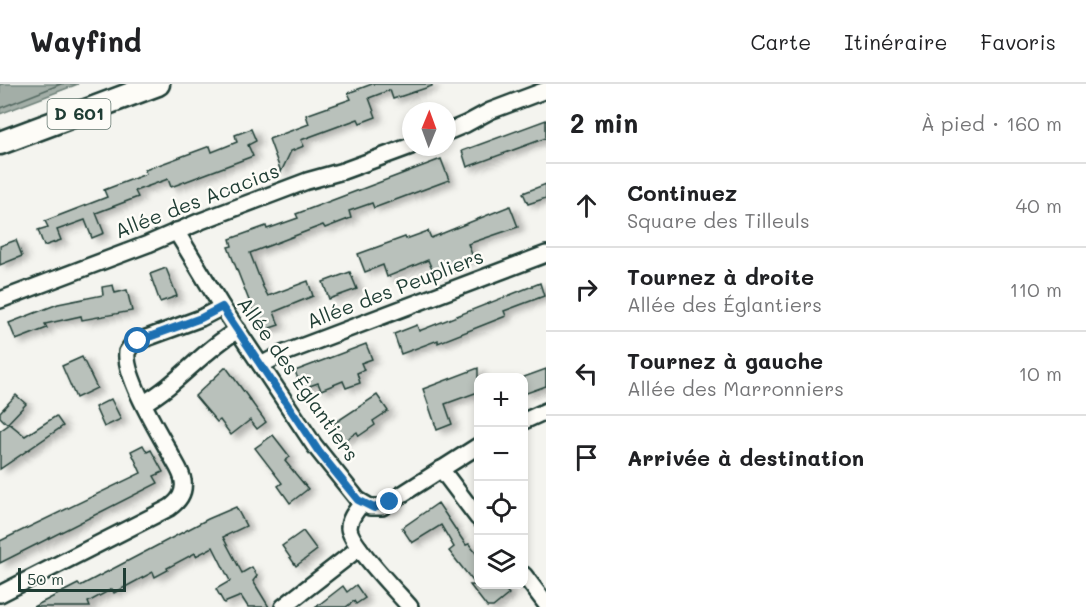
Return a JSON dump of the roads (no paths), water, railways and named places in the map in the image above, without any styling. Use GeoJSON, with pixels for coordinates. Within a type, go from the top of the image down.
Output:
{"type":"FeatureCollection","features":[{"type":"Feature","properties":{"kind":"main road","name":"D 601"},"geometry":{"type":"LineString","coordinates":[[0,143],[158,84]]}},
{"type":"Feature","properties":{"kind":"street"},"geometry":{"type":"LineString","coordinates":[[456,128],[490,111],[546,90]]}},
{"type":"Feature","properties":{"kind":"street","name":"Allée des Acacias"},"geometry":{"type":"LineString","coordinates":[[0,300],[308,181],[402,149]]}},
{"type":"Feature","properties":{"kind":"street","name":"Allée des Églantiers"},"geometry":{"type":"LineString","coordinates":[[177,231],[222,307],[314,445],[362,503]]}},
{"type":"Feature","properties":{"kind":"street","name":"Allée des Peupliers"},"geometry":{"type":"LineString","coordinates":[[261,365],[282,354],[546,254]]}},
{"type":"Feature","properties":{"kind":"street"},"geometry":{"type":"LineString","coordinates":[[0,594],[169,508],[180,500],[183,478],[144,403],[127,364],[128,349],[138,341],[201,318],[222,307]]}},
{"type":"Feature","properties":{"kind":"street"},"geometry":{"type":"LineString","coordinates":[[144,403],[158,394],[219,342],[238,330]]}},
{"type":"Feature","properties":{"kind":"street"},"geometry":{"type":"LineString","coordinates":[[528,419],[546,411]]}},
{"type":"Feature","properties":{"kind":"street"},"geometry":{"type":"LineString","coordinates":[[410,607],[352,538],[349,527],[353,516],[362,503],[374,508],[382,507],[474,448]]}},
{"type":"Feature","properties":{"kind":"street"},"geometry":{"type":"LineString","coordinates":[[441,469],[474,513]]}},
{"type":"Feature","properties":{"kind":"street"},"geometry":{"type":"LineString","coordinates":[[283,607],[359,548]]}},
{"type":"Feature","properties":{"kind":"street"},"geometry":{"type":"LineString","coordinates":[[528,580],[546,604]]}},
{"type":"Feature","properties":{"kind":"water"},"geometry":{"type":"Polygon","coordinates":[[[0,84],[78,84],[0,114],[0,84]]]}}]}
